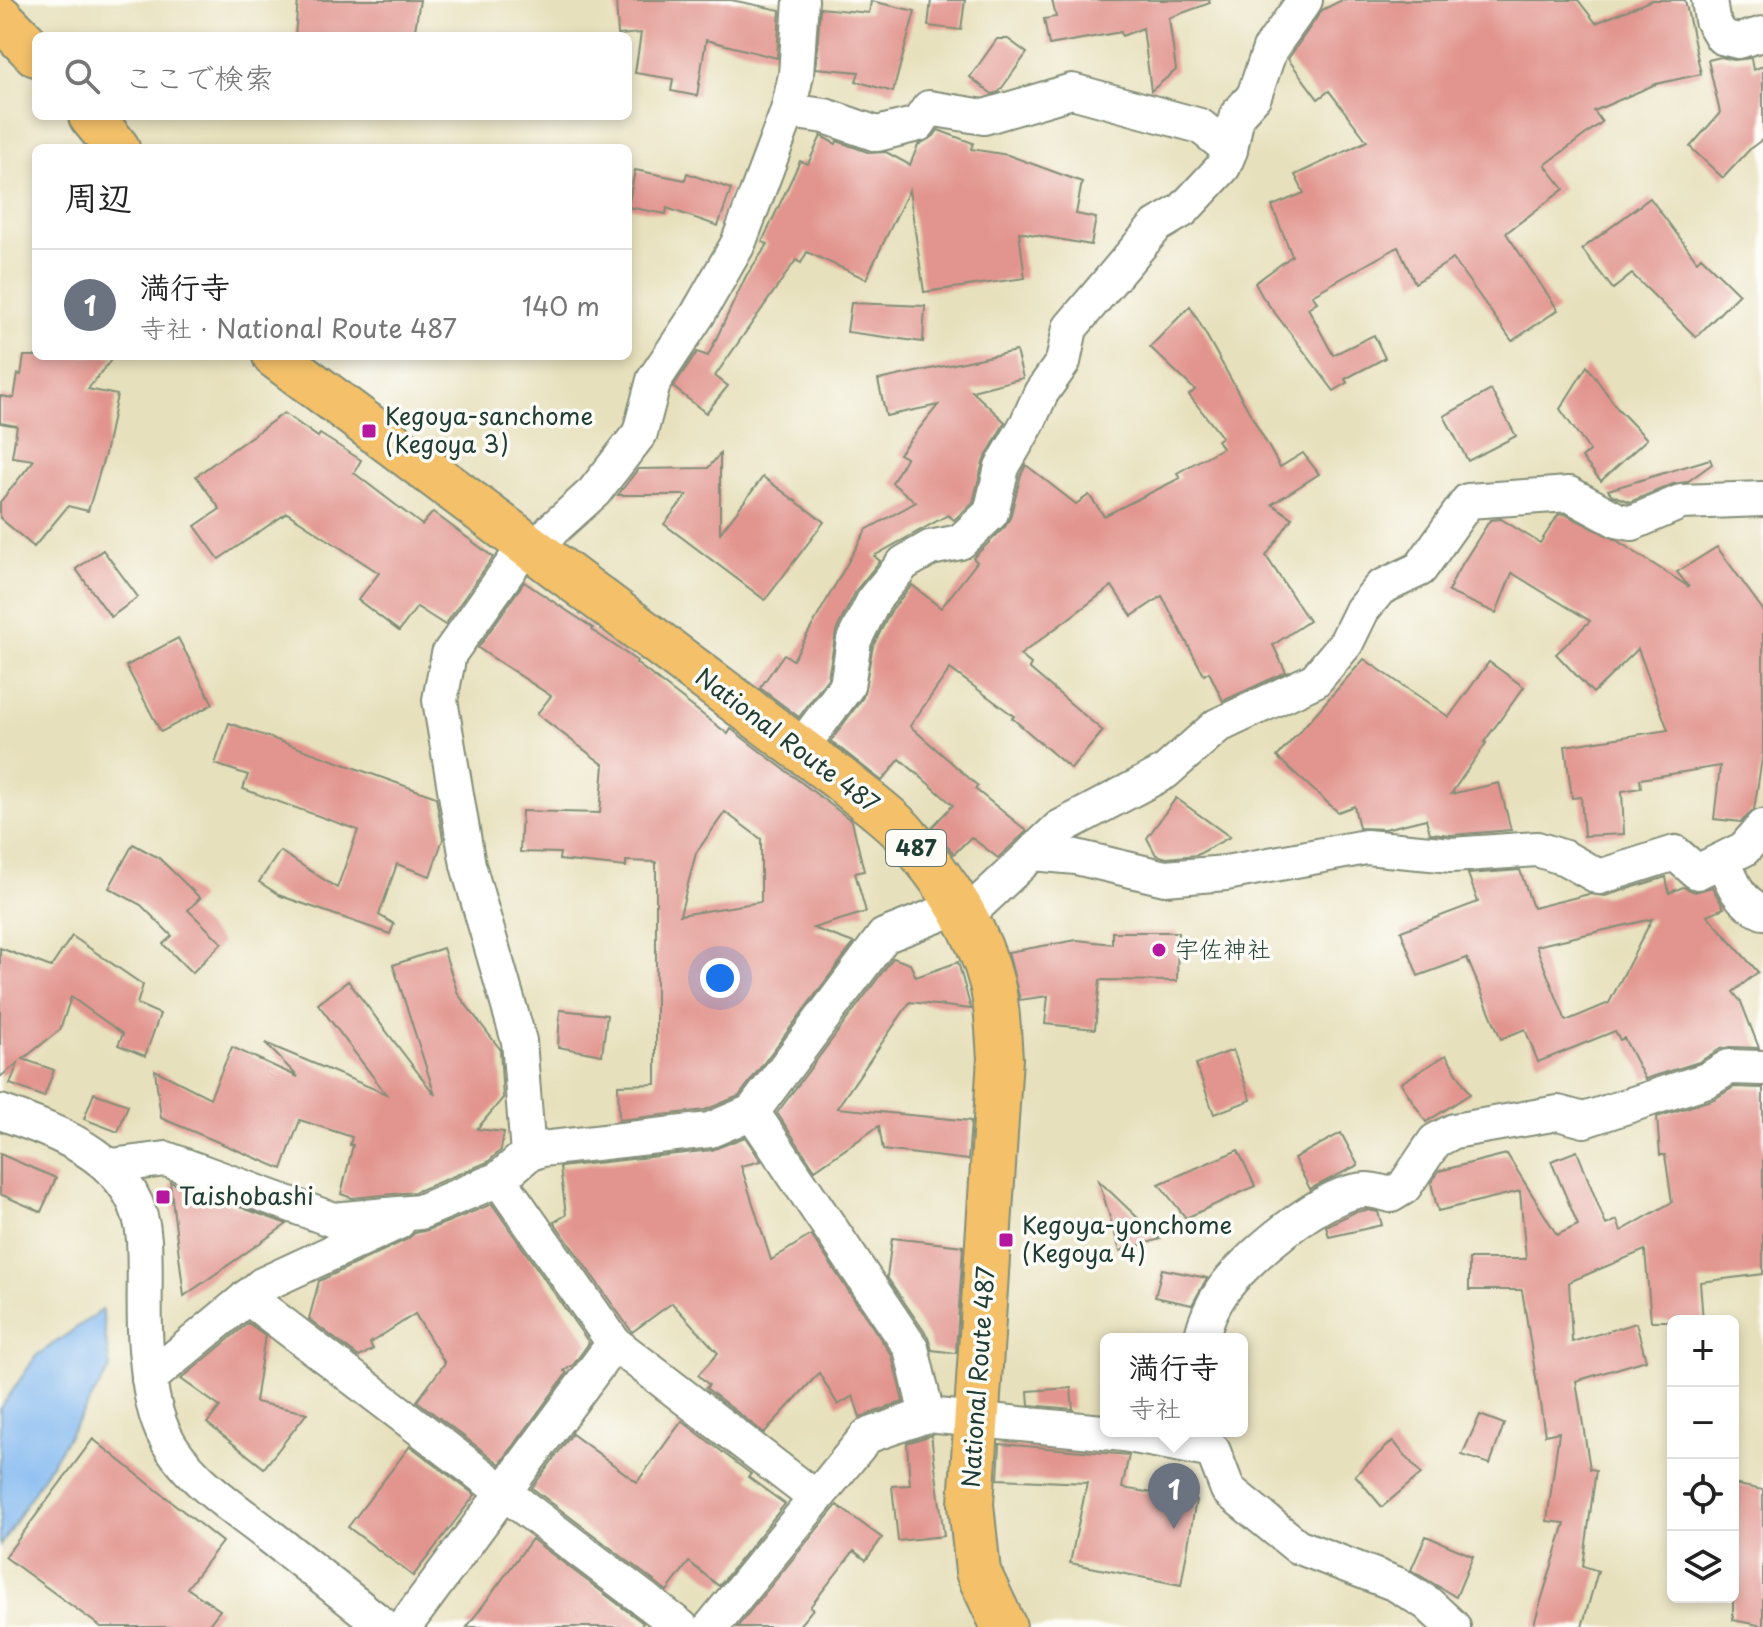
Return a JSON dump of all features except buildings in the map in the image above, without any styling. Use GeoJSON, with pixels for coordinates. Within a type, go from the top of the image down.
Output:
{"type":"FeatureCollection","features":[{"type":"Feature","properties":{"kind":"highway"},"geometry":{"type":"LineString","coordinates":[[0,17],[32,50]]}},
{"type":"Feature","properties":{"kind":"highway"},"geometry":{"type":"LineString","coordinates":[[94,120],[114,144]]}},
{"type":"Feature","properties":{"kind":"highway","name":"National Route 487"},"geometry":{"type":"LineString","coordinates":[[280,360],[800,749],[900,829],[947,887],[962,912],[975,935],[992,985],[1000,1058],[971,1504],[978,1572],[1004,1627]]}},
{"type":"Feature","properties":{"kind":"street"},"geometry":{"type":"LineString","coordinates":[[528,1154],[519,1041],[468,865],[440,700],[449,654],[531,548],[594,492],[640,433],[654,380],[698,314],[738,244],[788,111],[796,75],[801,0]]}},
{"type":"Feature","properties":{"kind":"street"},"geometry":{"type":"LineString","coordinates":[[800,749],[847,686],[854,640],[875,598],[904,563],[930,548],[960,542],[991,513],[1002,467],[1041,393],[1063,362],[1070,328],[1156,226],[1183,210],[1223,167],[1237,115],[1254,96],[1270,49],[1305,0]]}},
{"type":"Feature","properties":{"kind":"street"},"geometry":{"type":"LineString","coordinates":[[1709,0],[1712,20],[1722,37],[1738,41],[1763,34]]}},
{"type":"Feature","properties":{"kind":"street"},"geometry":{"type":"LineString","coordinates":[[788,111],[825,116],[877,134],[918,124],[929,108],[984,117],[1072,91],[1200,126],[1230,150]]}},
{"type":"Feature","properties":{"kind":"street"},"geometry":{"type":"LineString","coordinates":[[149,1379],[262,1285],[499,1179],[528,1154],[542,1149],[710,1130],[752,1112],[884,936],[962,912],[1059,828],[1165,772],[1217,726],[1315,680],[1346,643],[1362,610],[1380,588],[1420,569],[1468,501],[1569,494],[1617,520],[1632,523],[1681,502],[1763,499]]}},
{"type":"Feature","properties":{"kind":"street"},"geometry":{"type":"LineString","coordinates":[[1033,853],[1076,857],[1165,878],[1226,873],[1366,847],[1452,855],[1537,849],[1565,858],[1599,877],[1675,853],[1697,872],[1744,849],[1763,827]]}},
{"type":"Feature","properties":{"kind":"street"},"geometry":{"type":"LineString","coordinates":[[1723,860],[1734,887],[1744,901],[1763,912]]}},
{"type":"Feature","properties":{"kind":"street"},"geometry":{"type":"LineString","coordinates":[[1203,1333],[1221,1292],[1275,1236],[1328,1202],[1364,1190],[1391,1195],[1404,1187],[1435,1141],[1454,1131],[1558,1113],[1584,1120],[1707,1080],[1729,1067],[1763,1068]]}},
{"type":"Feature","properties":{"kind":"street"},"geometry":{"type":"LineString","coordinates":[[0,1112],[67,1137],[111,1166],[133,1197],[144,1236],[150,1394],[163,1433],[184,1466],[385,1627]]}},
{"type":"Feature","properties":{"kind":"street"},"geometry":{"type":"LineString","coordinates":[[752,1112],[911,1348],[927,1415]]}},
{"type":"Feature","properties":{"kind":"street"},"geometry":{"type":"LineString","coordinates":[[111,1166],[166,1159],[333,1220],[420,1212]]}},
{"type":"Feature","properties":{"kind":"street"},"geometry":{"type":"LineString","coordinates":[[499,1179],[614,1343],[816,1498]]}},
{"type":"Feature","properties":{"kind":"street"},"geometry":{"type":"LineString","coordinates":[[247,1297],[681,1627]]}},
{"type":"Feature","properties":{"kind":"street"},"geometry":{"type":"LineString","coordinates":[[404,1627],[614,1343]]}},
{"type":"Feature","properties":{"kind":"street"},"geometry":{"type":"LineString","coordinates":[[711,1627],[867,1436],[927,1415],[1100,1432]]}},
{"type":"Feature","properties":{"kind":"street"},"geometry":{"type":"LineString","coordinates":[[1171,1437],[1213,1451],[1228,1490],[1297,1546],[1396,1584],[1427,1603],[1453,1627]]}},
{"type":"Feature","properties":{"kind":"water"},"geometry":{"type":"Polygon","coordinates":[[[102,1310],[110,1369],[0,1546],[0,1409],[36,1356],[102,1310]]]}},
{"type":"Feature","properties":{"kind":"place","name":"Kegoya-sanchome (Kegoya 3)"},"geometry":{"type":"Point","coordinates":[369,431]}},
{"type":"Feature","properties":{"kind":"place","name":"宇佐神社"},"geometry":{"type":"Point","coordinates":[1159,950]}},
{"type":"Feature","properties":{"kind":"place","name":"Taishobashi"},"geometry":{"type":"Point","coordinates":[163,1197]}},
{"type":"Feature","properties":{"kind":"place","name":"Kegoya-yonchome (Kegoya 4)"},"geometry":{"type":"Point","coordinates":[1006,1240]}},
{"type":"Feature","properties":{"kind":"place","name":"満行寺"},"geometry":{"type":"Point","coordinates":[1174,1529]}}]}
